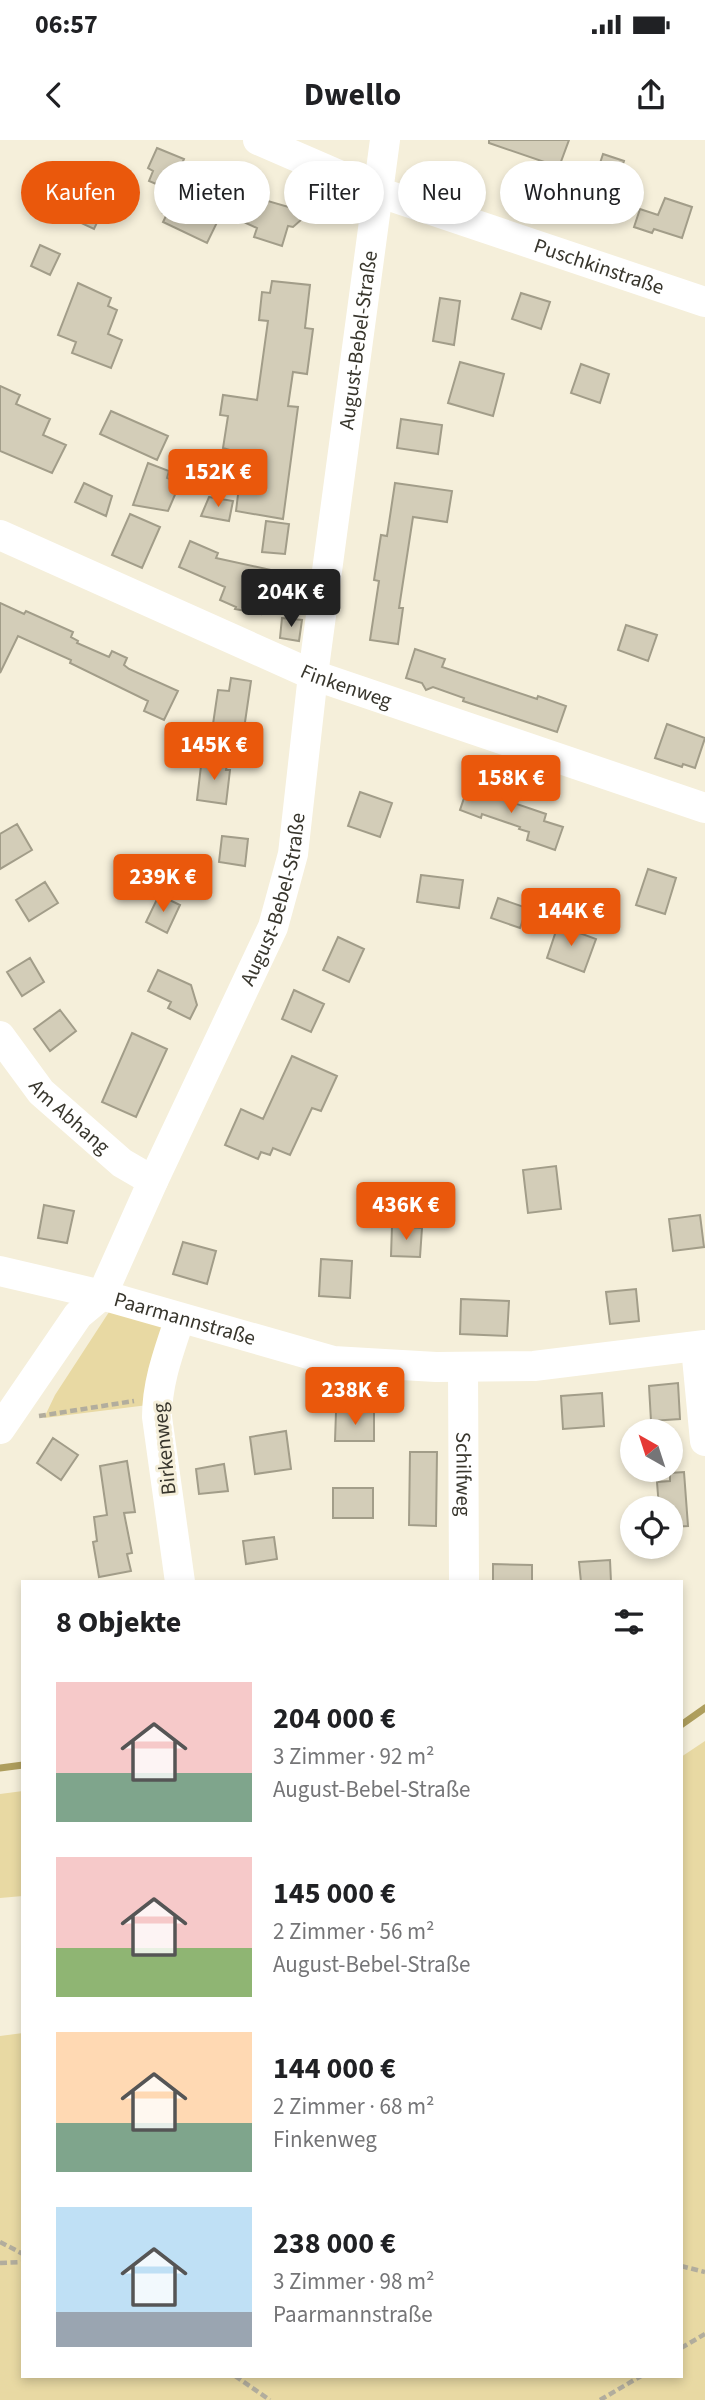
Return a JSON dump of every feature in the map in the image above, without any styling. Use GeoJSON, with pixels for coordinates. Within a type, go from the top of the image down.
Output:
{"type":"FeatureCollection","features":[{"type":"Feature","properties":{"kind":"street","name":"Puschkinstraße"},"geometry":{"type":"LineString","coordinates":[[258,140],[306,161]]}},
{"type":"Feature","properties":{"kind":"street","name":"August-Bebel-Straße"},"geometry":{"type":"LineString","coordinates":[[382,161],[385,140]]}},
{"type":"Feature","properties":{"kind":"street","name":"Puschkinstraße"},"geometry":{"type":"LineString","coordinates":[[384,194],[705,302]]}},
{"type":"Feature","properties":{"kind":"street","name":"August-Bebel-Straße"},"geometry":{"type":"LineString","coordinates":[[0,1429],[78,1315],[102,1295],[273,927],[293,855],[313,675],[374,224]]}},
{"type":"Feature","properties":{"kind":"street","name":"Finkenweg"},"geometry":{"type":"LineString","coordinates":[[0,535],[313,675],[705,808]]}},
{"type":"Feature","properties":{"kind":"street","name":"Am Abhang"},"geometry":{"type":"LineString","coordinates":[[0,1036],[41,1092],[122,1163],[153,1181]]}},
{"type":"Feature","properties":{"kind":"street","name":"Paarmannstraße"},"geometry":{"type":"LineString","coordinates":[[0,1271],[102,1295],[333,1361],[463,1367],[534,1366],[701,1346]]}},
{"type":"Feature","properties":{"kind":"street","name":"Birkenweg"},"geometry":{"type":"LineString","coordinates":[[180,1318],[160,1379],[157,1397],[157,1417],[180,1580]]}},
{"type":"Feature","properties":{"kind":"street"},"geometry":{"type":"LineString","coordinates":[[701,1346],[705,1441]]}},
{"type":"Feature","properties":{"kind":"street","name":"Schilfweg"},"geometry":{"type":"LineString","coordinates":[[463,1367],[464,1580]]}},
{"type":"Feature","properties":{"kind":"path"},"geometry":{"type":"LineString","coordinates":[[34,1416],[157,1397]]}},
{"type":"Feature","properties":{"kind":"path"},"geometry":{"type":"LineString","coordinates":[[0,2242],[21,2253]]}},
{"type":"Feature","properties":{"kind":"path"},"geometry":{"type":"LineString","coordinates":[[0,2263],[21,2262]]}},
{"type":"Feature","properties":{"kind":"path"},"geometry":{"type":"LineString","coordinates":[[683,2266],[705,2272]]}},
{"type":"Feature","properties":{"kind":"path"},"geometry":{"type":"LineString","coordinates":[[683,2347],[705,2334]]}},
{"type":"Feature","properties":{"kind":"path"},"geometry":{"type":"LineString","coordinates":[[238,2378],[270,2400]]}},
{"type":"Feature","properties":{"kind":"path"},"geometry":{"type":"LineString","coordinates":[[600,2400],[638,2378]]}},
{"type":"Feature","properties":{"kind":"shaded area"},"geometry":{"type":"Polygon","coordinates":[[[109,1312],[164,1322],[148,1405],[44,1418],[55,1395],[109,1312]]]}},
{"type":"Feature","properties":{"kind":"shaded area"},"geometry":{"type":"Polygon","coordinates":[[[705,1741],[705,2400],[0,2400],[0,2036],[21,2033],[21,2378],[683,2378],[683,1756],[705,1741]]]}},
{"type":"Feature","properties":{"kind":"shaded area"},"geometry":{"type":"Polygon","coordinates":[[[21,1791],[21,1896],[0,1898],[0,1794],[21,1791]]]}},
{"type":"Feature","properties":{"kind":"building"},"geometry":{"type":"Polygon","coordinates":[[[489,140],[569,140],[561,161],[542,161],[489,143],[489,140]]]}},
{"type":"Feature","properties":{"kind":"building"},"geometry":{"type":"Polygon","coordinates":[[[157,148],[184,159],[154,161],[154,183],[149,181],[153,171],[148,168],[157,148]]]}},
{"type":"Feature","properties":{"kind":"building"},"geometry":{"type":"Polygon","coordinates":[[[603,154],[624,161],[601,161],[603,154]]]}},
{"type":"Feature","properties":{"kind":"building"},"geometry":{"type":"Polygon","coordinates":[[[665,198],[692,207],[682,238],[654,229],[652,233],[634,227],[635,224],[644,224],[644,210],[658,215],[665,198]]]}},
{"type":"Feature","properties":{"kind":"building"},"geometry":{"type":"Polygon","coordinates":[[[270,202],[284,206],[284,224],[296,224],[293,227],[288,226],[282,246],[254,237],[257,228],[248,224],[270,224],[270,202]]]}},
{"type":"Feature","properties":{"kind":"building"},"geometry":{"type":"Polygon","coordinates":[[[83,224],[96,224],[94,229],[83,224]]]}},
{"type":"Feature","properties":{"kind":"building"},"geometry":{"type":"Polygon","coordinates":[[[167,224],[216,224],[207,243],[167,224]]]}},
{"type":"Feature","properties":{"kind":"building"},"geometry":{"type":"Polygon","coordinates":[[[40,245],[60,254],[50,275],[31,266],[40,245]]]}},
{"type":"Feature","properties":{"kind":"building"},"geometry":{"type":"Polygon","coordinates":[[[272,281],[310,285],[305,328],[313,329],[307,374],[293,372],[288,406],[298,407],[283,519],[236,511],[243,454],[223,448],[228,416],[220,415],[223,395],[257,400],[268,321],[259,320],[262,292],[270,293],[272,281]]]}},
{"type":"Feature","properties":{"kind":"building"},"geometry":{"type":"Polygon","coordinates":[[[78,283],[111,298],[108,306],[117,310],[108,334],[122,340],[111,368],[72,353],[76,342],[58,335],[78,283]]]}},
{"type":"Feature","properties":{"kind":"building"},"geometry":{"type":"Polygon","coordinates":[[[521,293],[550,302],[541,329],[512,319],[521,293]]]}},
{"type":"Feature","properties":{"kind":"building"},"geometry":{"type":"Polygon","coordinates":[[[440,298],[460,301],[454,345],[433,341],[440,298]]]}},
{"type":"Feature","properties":{"kind":"building"},"geometry":{"type":"Polygon","coordinates":[[[460,362],[504,374],[493,416],[448,403],[460,362]]]}},
{"type":"Feature","properties":{"kind":"building"},"geometry":{"type":"Polygon","coordinates":[[[581,364],[609,374],[600,403],[571,393],[581,364]]]}},
{"type":"Feature","properties":{"kind":"building"},"geometry":{"type":"Polygon","coordinates":[[[0,386],[20,395],[16,404],[50,419],[43,435],[66,445],[52,473],[0,451],[0,386]]]}},
{"type":"Feature","properties":{"kind":"building"},"geometry":{"type":"Polygon","coordinates":[[[111,411],[168,436],[157,460],[100,434],[111,411]]]}},
{"type":"Feature","properties":{"kind":"building"},"geometry":{"type":"Polygon","coordinates":[[[401,419],[442,425],[438,454],[397,448],[401,419]]]}},
{"type":"Feature","properties":{"kind":"building"},"geometry":{"type":"Polygon","coordinates":[[[148,463],[169,471],[167,478],[180,483],[168,511],[133,505],[148,463]]]}},
{"type":"Feature","properties":{"kind":"building"},"geometry":{"type":"Polygon","coordinates":[[[84,483],[112,496],[106,516],[75,502],[84,483]]]}},
{"type":"Feature","properties":{"kind":"building"},"geometry":{"type":"Polygon","coordinates":[[[395,483],[452,491],[447,522],[413,517],[399,608],[403,608],[398,644],[370,640],[379,581],[374,580],[381,535],[387,536],[395,483]]]}},
{"type":"Feature","properties":{"kind":"building"},"geometry":{"type":"Polygon","coordinates":[[[209,497],[233,501],[229,521],[201,516],[209,497]]]}},
{"type":"Feature","properties":{"kind":"building"},"geometry":{"type":"Polygon","coordinates":[[[130,514],[160,527],[142,568],[112,555],[130,514]]]}},
{"type":"Feature","properties":{"kind":"building"},"geometry":{"type":"Polygon","coordinates":[[[266,521],[289,524],[285,554],[262,552],[266,521]]]}},
{"type":"Feature","properties":{"kind":"building"},"geometry":{"type":"Polygon","coordinates":[[[190,541],[218,553],[216,558],[271,570],[261,614],[235,609],[236,607],[220,600],[225,587],[179,567],[190,541]]]}},
{"type":"Feature","properties":{"kind":"building"},"geometry":{"type":"Polygon","coordinates":[[[0,603],[24,614],[26,611],[73,632],[71,637],[78,641],[77,643],[109,657],[112,651],[127,658],[124,665],[129,669],[178,691],[164,720],[144,711],[148,701],[70,663],[71,660],[18,636],[0,673],[0,603]]]}},
{"type":"Feature","properties":{"kind":"building"},"geometry":{"type":"Polygon","coordinates":[[[282,618],[302,620],[299,641],[280,638],[282,618]]]}},
{"type":"Feature","properties":{"kind":"building"},"geometry":{"type":"Polygon","coordinates":[[[626,625],[657,635],[648,661],[618,650],[626,625]]]}},
{"type":"Feature","properties":{"kind":"building"},"geometry":{"type":"Polygon","coordinates":[[[415,649],[445,659],[442,667],[566,706],[557,732],[463,701],[464,698],[433,687],[426,690],[422,683],[406,678],[415,649]]]}},
{"type":"Feature","properties":{"kind":"building"},"geometry":{"type":"Polygon","coordinates":[[[231,678],[251,681],[244,729],[213,724],[218,690],[229,691],[231,678]]]}},
{"type":"Feature","properties":{"kind":"building"},"geometry":{"type":"Polygon","coordinates":[[[667,724],[705,738],[695,768],[683,764],[682,767],[655,758],[667,724]]]}},
{"type":"Feature","properties":{"kind":"building"},"geometry":{"type":"Polygon","coordinates":[[[209,758],[228,761],[226,770],[230,770],[226,804],[197,800],[201,766],[207,767],[209,758]]]}},
{"type":"Feature","properties":{"kind":"building"},"geometry":{"type":"Polygon","coordinates":[[[469,783],[503,795],[502,799],[546,814],[544,821],[563,827],[555,850],[527,840],[529,832],[519,829],[520,827],[482,814],[481,818],[460,810],[469,783]]]}},
{"type":"Feature","properties":{"kind":"building"},"geometry":{"type":"Polygon","coordinates":[[[360,792],[392,803],[380,837],[348,826],[360,792]]]}},
{"type":"Feature","properties":{"kind":"building"},"geometry":{"type":"Polygon","coordinates":[[[17,824],[32,850],[0,869],[0,834],[17,824]]]}},
{"type":"Feature","properties":{"kind":"building"},"geometry":{"type":"Polygon","coordinates":[[[222,836],[248,839],[245,866],[219,862],[222,836]]]}},
{"type":"Feature","properties":{"kind":"building"},"geometry":{"type":"Polygon","coordinates":[[[648,869],[676,878],[665,914],[636,905],[648,869]]]}},
{"type":"Feature","properties":{"kind":"building"},"geometry":{"type":"Polygon","coordinates":[[[421,875],[463,880],[459,908],[417,902],[421,875]]]}},
{"type":"Feature","properties":{"kind":"building"},"geometry":{"type":"Polygon","coordinates":[[[45,882],[58,903],[29,921],[16,900],[45,882]]]}},
{"type":"Feature","properties":{"kind":"building"},"geometry":{"type":"Polygon","coordinates":[[[159,895],[180,905],[167,933],[146,922],[159,895]]]}},
{"type":"Feature","properties":{"kind":"building"},"geometry":{"type":"Polygon","coordinates":[[[498,898],[527,908],[520,928],[491,918],[498,898]]]}},
{"type":"Feature","properties":{"kind":"building"},"geometry":{"type":"Polygon","coordinates":[[[558,925],[596,939],[584,972],[547,958],[558,925]]]}},
{"type":"Feature","properties":{"kind":"building"},"geometry":{"type":"Polygon","coordinates":[[[338,937],[364,949],[349,982],[323,970],[338,937]]]}},
{"type":"Feature","properties":{"kind":"building"},"geometry":{"type":"Polygon","coordinates":[[[30,958],[44,982],[22,996],[7,972],[30,958]]]}},
{"type":"Feature","properties":{"kind":"building"},"geometry":{"type":"Polygon","coordinates":[[[158,970],[191,985],[197,1005],[190,1019],[168,1008],[171,1002],[148,991],[158,970]]]}},
{"type":"Feature","properties":{"kind":"building"},"geometry":{"type":"Polygon","coordinates":[[[294,990],[324,1004],[311,1032],[282,1019],[294,990]]]}},
{"type":"Feature","properties":{"kind":"building"},"geometry":{"type":"Polygon","coordinates":[[[60,1010],[76,1031],[50,1051],[34,1029],[60,1010]]]}},
{"type":"Feature","properties":{"kind":"building"},"geometry":{"type":"Polygon","coordinates":[[[132,1033],[167,1049],[136,1117],[102,1102],[132,1033]]]}},
{"type":"Feature","properties":{"kind":"building"},"geometry":{"type":"Polygon","coordinates":[[[292,1056],[337,1076],[321,1111],[312,1108],[290,1155],[273,1148],[270,1155],[261,1152],[258,1159],[225,1145],[241,1109],[263,1119],[292,1056]]]}},
{"type":"Feature","properties":{"kind":"building"},"geometry":{"type":"Polygon","coordinates":[[[556,1166],[561,1209],[528,1213],[523,1170],[556,1166]]]}},
{"type":"Feature","properties":{"kind":"building"},"geometry":{"type":"Polygon","coordinates":[[[44,1205],[74,1211],[67,1243],[38,1238],[44,1205]]]}},
{"type":"Feature","properties":{"kind":"building"},"geometry":{"type":"Polygon","coordinates":[[[700,1215],[704,1247],[673,1251],[669,1219],[700,1215]]]}},
{"type":"Feature","properties":{"kind":"building"},"geometry":{"type":"Polygon","coordinates":[[[392,1226],[422,1228],[420,1257],[391,1256],[392,1226]]]}},
{"type":"Feature","properties":{"kind":"building"},"geometry":{"type":"Polygon","coordinates":[[[183,1242],[216,1251],[207,1284],[173,1274],[183,1242]]]}},
{"type":"Feature","properties":{"kind":"building"},"geometry":{"type":"Polygon","coordinates":[[[321,1259],[352,1261],[350,1298],[319,1296],[321,1259]]]}},
{"type":"Feature","properties":{"kind":"building"},"geometry":{"type":"Polygon","coordinates":[[[636,1289],[639,1321],[610,1324],[606,1292],[636,1289]]]}},
{"type":"Feature","properties":{"kind":"building"},"geometry":{"type":"Polygon","coordinates":[[[461,1299],[509,1301],[507,1336],[460,1334],[461,1299]]]}},
{"type":"Feature","properties":{"kind":"building"},"geometry":{"type":"Polygon","coordinates":[[[678,1383],[680,1419],[651,1419],[649,1386],[678,1383]]]}},
{"type":"Feature","properties":{"kind":"building"},"geometry":{"type":"Polygon","coordinates":[[[602,1393],[604,1426],[563,1429],[561,1396],[602,1393]]]}},
{"type":"Feature","properties":{"kind":"building"},"geometry":{"type":"Polygon","coordinates":[[[336,1412],[374,1412],[374,1441],[335,1441],[336,1412]]]}},
{"type":"Feature","properties":{"kind":"building"},"geometry":{"type":"Polygon","coordinates":[[[286,1431],[291,1469],[255,1474],[250,1437],[286,1431]]]}},
{"type":"Feature","properties":{"kind":"building"},"geometry":{"type":"Polygon","coordinates":[[[53,1438],[78,1455],[61,1480],[37,1463],[53,1438]]]}},
{"type":"Feature","properties":{"kind":"building"},"geometry":{"type":"Polygon","coordinates":[[[410,1452],[437,1452],[436,1526],[409,1525],[410,1452]]]}},
{"type":"Feature","properties":{"kind":"building"},"geometry":{"type":"Polygon","coordinates":[[[127,1461],[135,1512],[124,1513],[132,1553],[127,1554],[131,1571],[99,1577],[93,1542],[97,1541],[94,1517],[107,1515],[100,1466],[127,1461]]]}},
{"type":"Feature","properties":{"kind":"building"},"geometry":{"type":"Polygon","coordinates":[[[224,1464],[228,1491],[199,1494],[196,1469],[224,1464]]]}},
{"type":"Feature","properties":{"kind":"building"},"geometry":{"type":"Polygon","coordinates":[[[683,1472],[688,1526],[683,1526],[683,1496],[658,1496],[657,1482],[683,1482],[683,1472]]]}},
{"type":"Feature","properties":{"kind":"building"},"geometry":{"type":"Polygon","coordinates":[[[333,1488],[373,1488],[373,1518],[333,1518],[333,1488]]]}},
{"type":"Feature","properties":{"kind":"building"},"geometry":{"type":"Polygon","coordinates":[[[274,1537],[277,1559],[246,1564],[243,1541],[274,1537]]]}},
{"type":"Feature","properties":{"kind":"building"},"geometry":{"type":"Polygon","coordinates":[[[610,1560],[611,1580],[581,1580],[579,1562],[610,1560]]]}},
{"type":"Feature","properties":{"kind":"building"},"geometry":{"type":"Polygon","coordinates":[[[493,1564],[532,1565],[532,1580],[493,1580],[493,1564]]]}},
{"type":"Feature","properties":{"kind":"waterway"},"geometry":{"type":"LineString","coordinates":[[683,1724],[705,1708]]}},
{"type":"Feature","properties":{"kind":"waterway"},"geometry":{"type":"LineString","coordinates":[[0,1768],[21,1765]]}}]}
